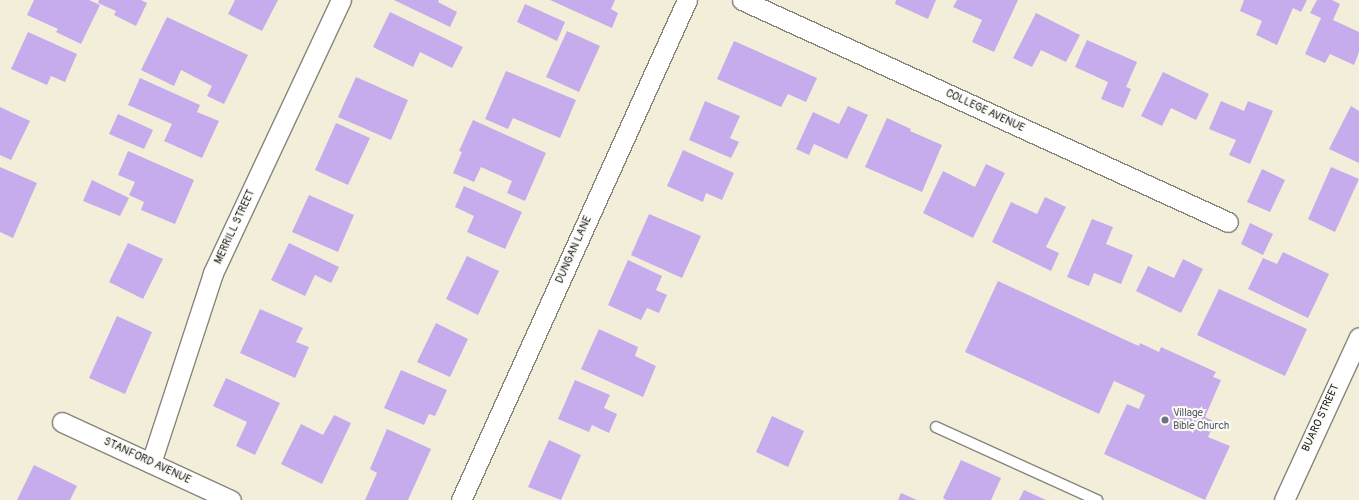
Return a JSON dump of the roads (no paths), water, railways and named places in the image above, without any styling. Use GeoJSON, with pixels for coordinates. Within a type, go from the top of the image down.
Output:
{"type":"FeatureCollection","features":[{"type":"Feature","properties":{"kind":"street","name":"MERRILL STREET"},"geometry":{"type":"LineString","coordinates":[[151,463],[213,273],[341,0]]}},
{"type":"Feature","properties":{"kind":"street","name":"DUNGAN LANE"},"geometry":{"type":"LineString","coordinates":[[462,500],[687,0]]}},
{"type":"Feature","properties":{"kind":"street","name":"COLLEGE AVENUE"},"geometry":{"type":"LineString","coordinates":[[742,0],[1228,222]]}},
{"type":"Feature","properties":{"kind":"street","name":"BUARO STREET"},"geometry":{"type":"LineString","coordinates":[[1284,500],[1359,337]]}},
{"type":"Feature","properties":{"kind":"street","name":"STANFORD AVENUE"},"geometry":{"type":"LineString","coordinates":[[62,422],[232,500]]}},
{"type":"Feature","properties":{"kind":"lane"},"geometry":{"type":"LineString","coordinates":[[936,427],[1098,500]]}},
{"type":"Feature","properties":{"kind":"place","name":"Village Bible Church"},"geometry":{"type":"Point","coordinates":[1165,420]}}]}
